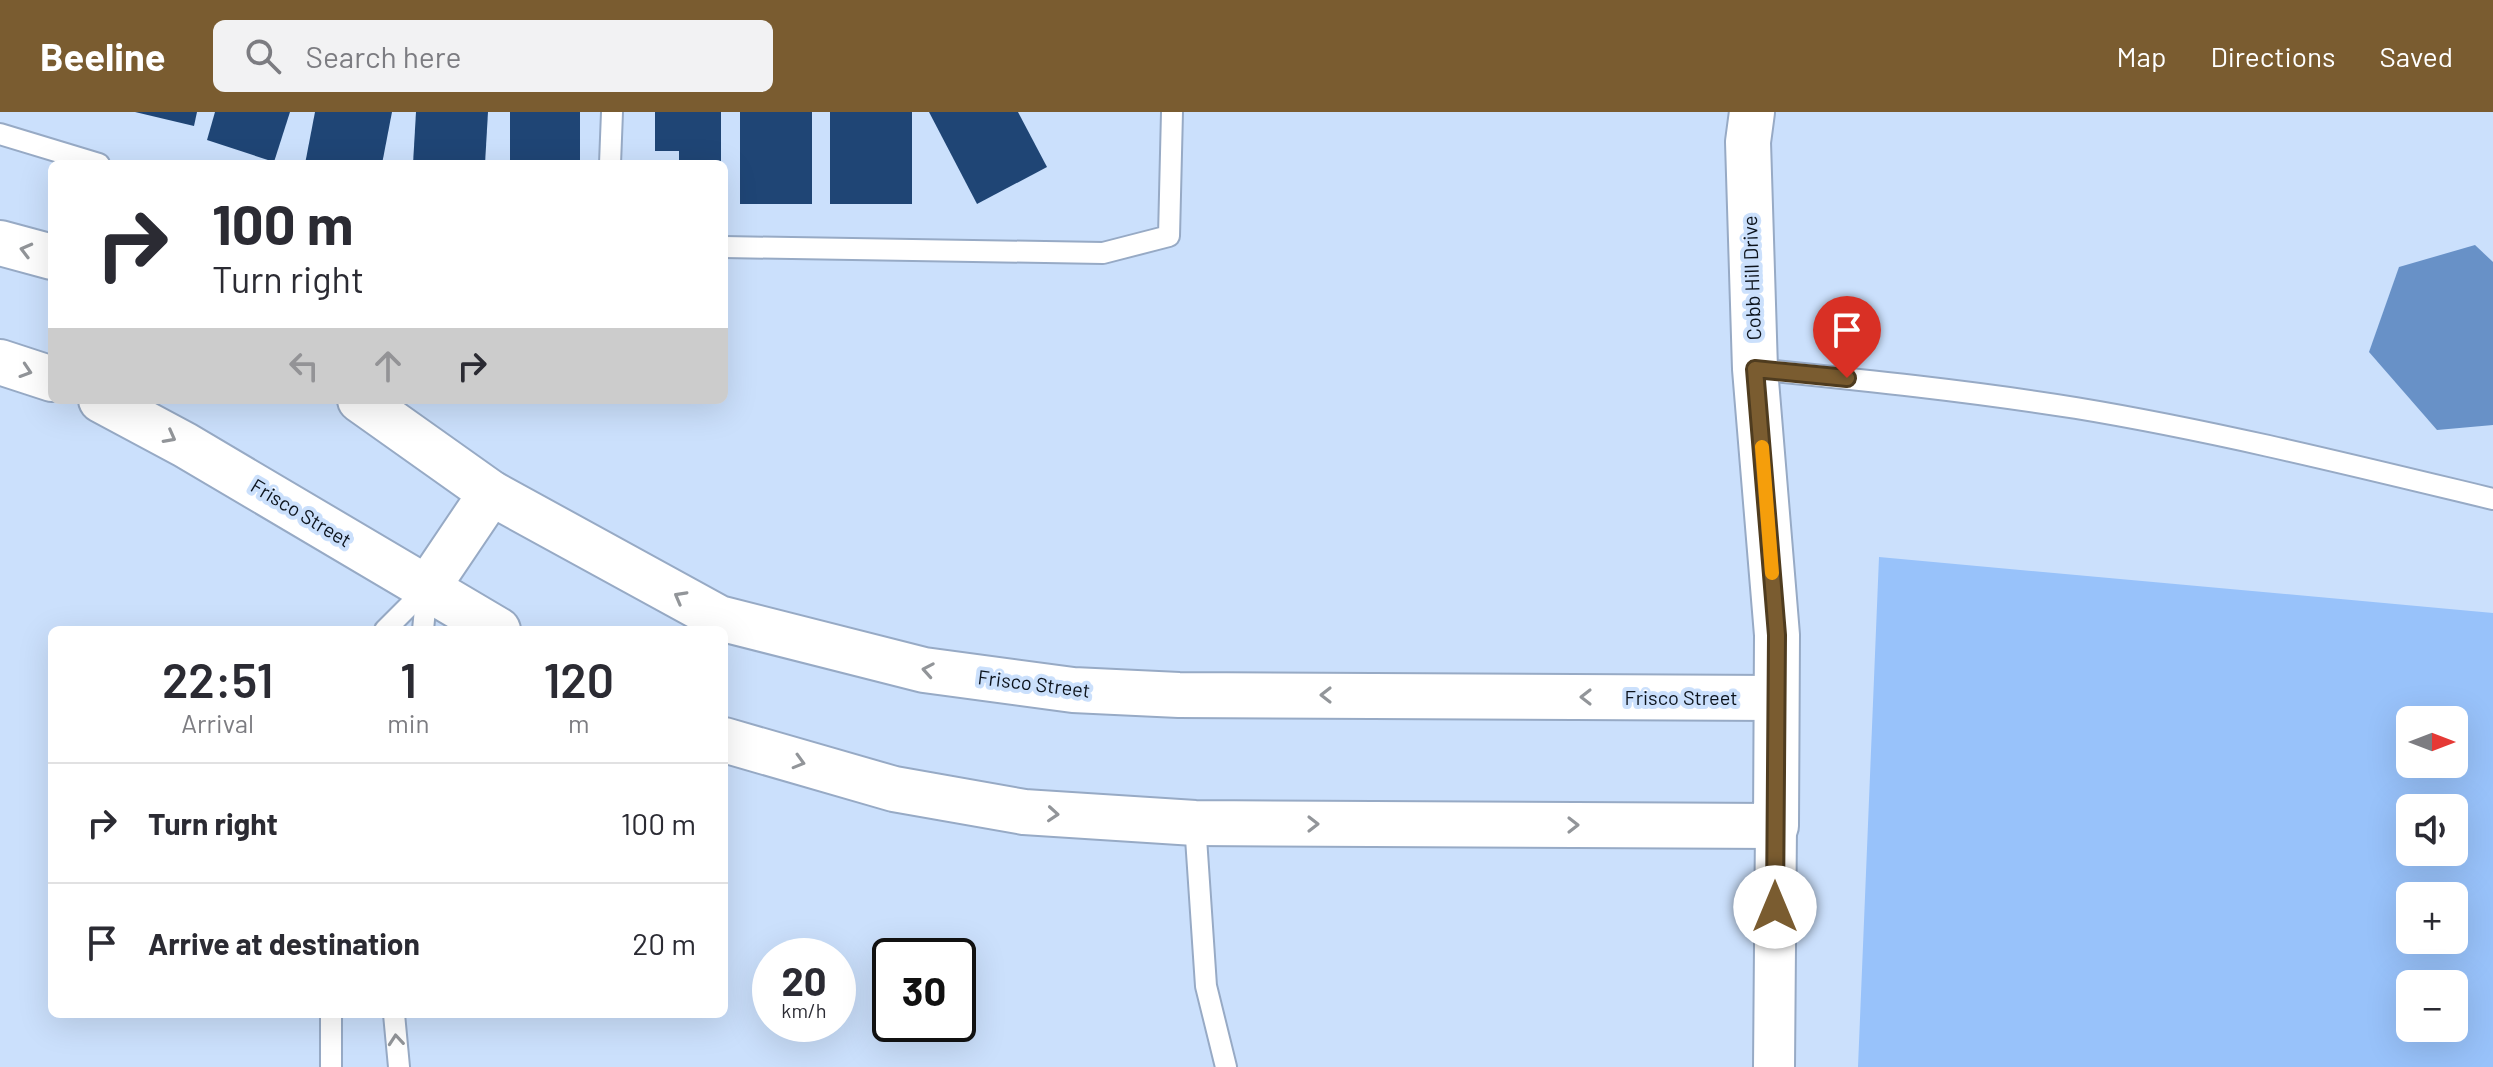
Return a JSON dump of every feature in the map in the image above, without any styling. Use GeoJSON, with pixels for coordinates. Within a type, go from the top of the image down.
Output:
{"type":"FeatureCollection","features":[{"type":"Feature","properties":{"kind":"street","name":"Cobb Hill Drive"},"geometry":{"type":"LineString","coordinates":[[1752,112],[1748,142],[1755,369],[1777,635],[1774,1067]]}},
{"type":"Feature","properties":{"kind":"street"},"geometry":{"type":"LineString","coordinates":[[0,243],[48,256]]}},
{"type":"Feature","properties":{"kind":"street"},"geometry":{"type":"LineString","coordinates":[[0,362],[48,378]]}},
{"type":"Feature","properties":{"kind":"street","name":"Frisco Street"},"geometry":{"type":"LineString","coordinates":[[108,404],[185,445],[425,609],[484,626]]}},
{"type":"Feature","properties":{"kind":"street","name":"Frisco Street"},"geometry":{"type":"LineString","coordinates":[[366,404],[491,493],[719,618],[924,670],[1073,690],[1179,695],[1776,698]]}},
{"type":"Feature","properties":{"kind":"street"},"geometry":{"type":"LineString","coordinates":[[425,609],[491,493]]}},
{"type":"Feature","properties":{"kind":"street"},"geometry":{"type":"LineString","coordinates":[[728,741],[894,789],[1024,812],[1195,823],[1776,826]]}},
{"type":"Feature","properties":{"kind":"lane"},"geometry":{"type":"LineString","coordinates":[[610,160],[612,112]]}},
{"type":"Feature","properties":{"kind":"lane"},"geometry":{"type":"LineString","coordinates":[[728,247],[1103,253],[1169,236],[1172,112]]}},
{"type":"Feature","properties":{"kind":"lane"},"geometry":{"type":"LineString","coordinates":[[0,134],[86,160]]}},
{"type":"Feature","properties":{"kind":"lane"},"geometry":{"type":"LineString","coordinates":[[1755,369],[1938,388],[2079,408],[2319,458],[2493,499]]}},
{"type":"Feature","properties":{"kind":"lane"},"geometry":{"type":"LineString","coordinates":[[393,626],[425,609]]}},
{"type":"Feature","properties":{"kind":"lane"},"geometry":{"type":"LineString","coordinates":[[1195,823],[1206,986],[1226,1067]]}},
{"type":"Feature","properties":{"kind":"lane"},"geometry":{"type":"LineString","coordinates":[[331,1018],[331,1067]]}},
{"type":"Feature","properties":{"kind":"lane"},"geometry":{"type":"LineString","coordinates":[[394,1018],[399,1067]]}},
{"type":"Feature","properties":{"kind":"shaded area"},"geometry":{"type":"Polygon","coordinates":[[[2475,245],[2493,262],[2493,425],[2437,430],[2369,352],[2399,267],[2475,245]]]}},
{"type":"Feature","properties":{"kind":"shaded area"},"geometry":{"type":"Polygon","coordinates":[[[1879,557],[2493,613],[2493,1067],[1858,1067],[1879,557]]]}},
{"type":"Feature","properties":{"kind":"building"},"geometry":{"type":"Polygon","coordinates":[[[135,112],[197,112],[194,126],[135,112]]]}},
{"type":"Feature","properties":{"kind":"building"},"geometry":{"type":"Polygon","coordinates":[[[215,112],[290,112],[275,160],[207,140],[215,112]]]}},
{"type":"Feature","properties":{"kind":"building"},"geometry":{"type":"Polygon","coordinates":[[[315,112],[392,112],[383,160],[306,160],[315,112]]]}},
{"type":"Feature","properties":{"kind":"building"},"geometry":{"type":"Polygon","coordinates":[[[416,112],[488,112],[485,160],[413,160],[416,112]]]}},
{"type":"Feature","properties":{"kind":"building"},"geometry":{"type":"Polygon","coordinates":[[[510,112],[580,112],[580,160],[510,160],[510,112]]]}},
{"type":"Feature","properties":{"kind":"building"},"geometry":{"type":"Polygon","coordinates":[[[655,112],[721,112],[721,160],[679,160],[679,151],[655,151],[655,112]]]}},
{"type":"Feature","properties":{"kind":"building"},"geometry":{"type":"Polygon","coordinates":[[[740,112],[812,112],[812,204],[740,204],[740,112]]]}},
{"type":"Feature","properties":{"kind":"building"},"geometry":{"type":"Polygon","coordinates":[[[830,112],[912,112],[912,204],[830,204],[830,112]]]}},
{"type":"Feature","properties":{"kind":"building"},"geometry":{"type":"Polygon","coordinates":[[[929,112],[1018,112],[1047,167],[977,204],[929,112]]]}},
{"type":"Feature","properties":{"kind":"slow traffic"},"geometry":{"type":"LineString","coordinates":[[1762,447],[1772,573]]}},
{"type":"Feature","properties":{"kind":"route"},"geometry":{"type":"LineString","coordinates":[[1775,907],[1777,635],[1755,369],[1847,378]]}}]}
